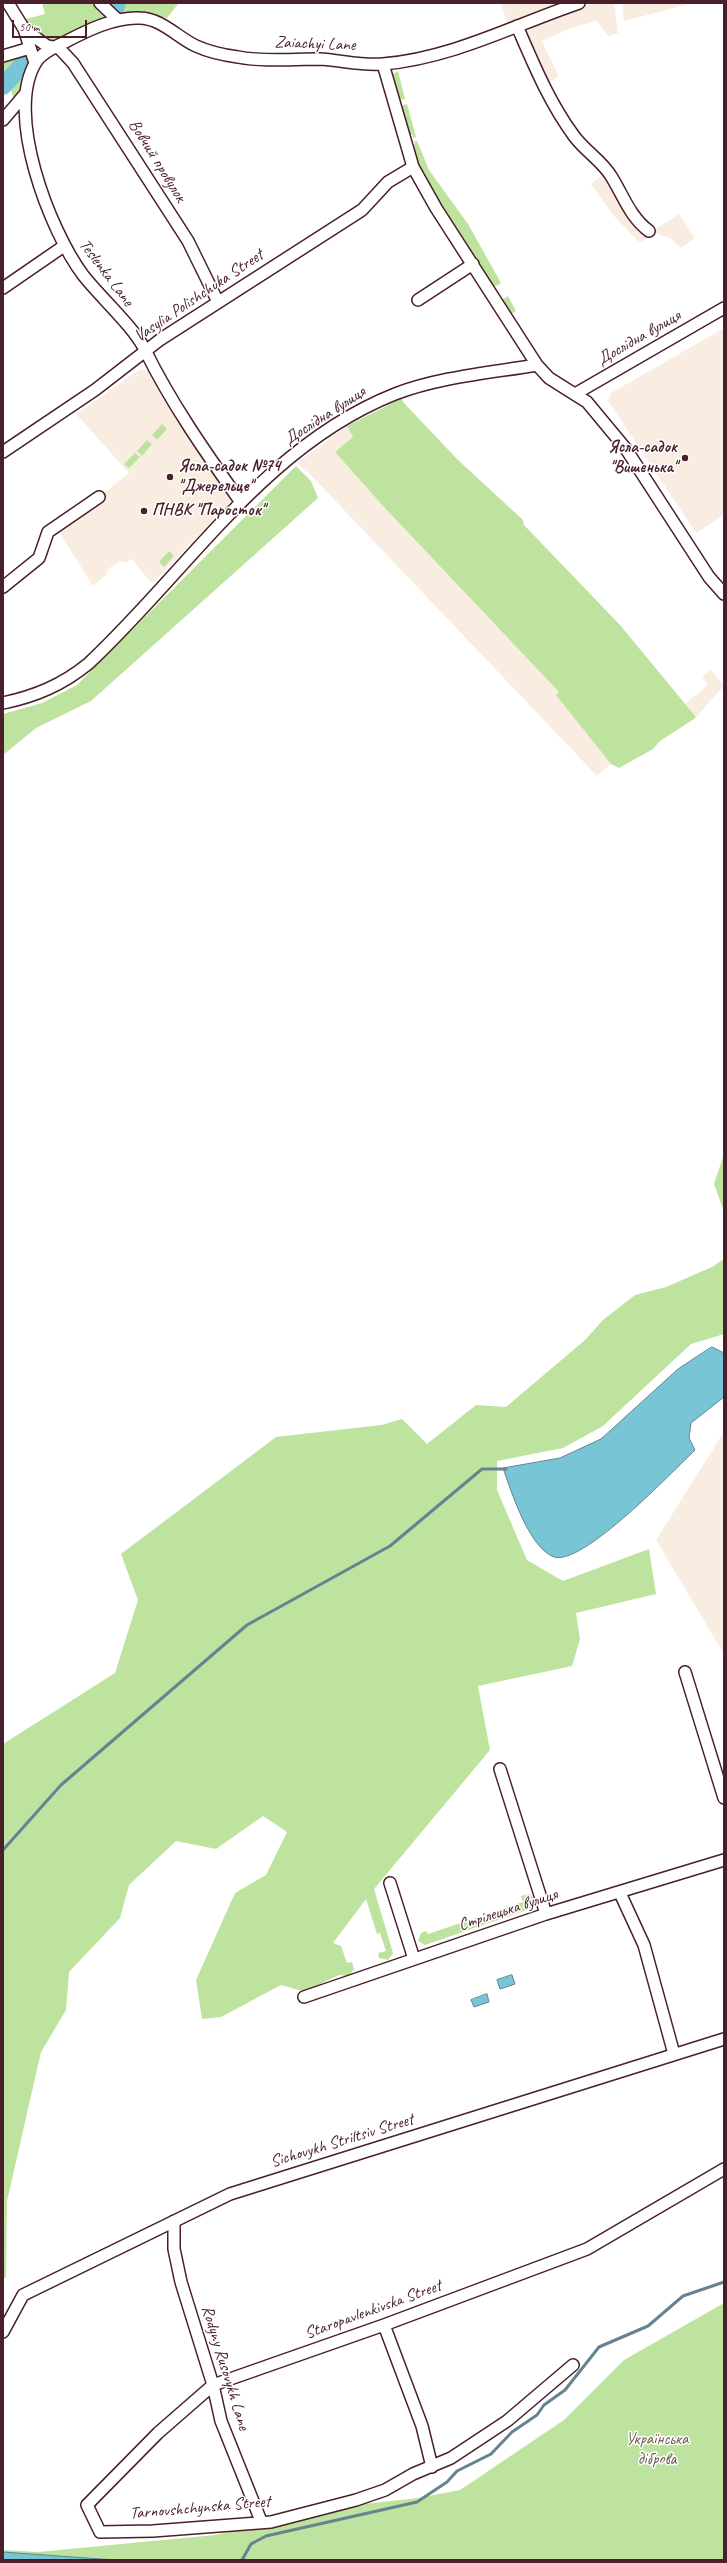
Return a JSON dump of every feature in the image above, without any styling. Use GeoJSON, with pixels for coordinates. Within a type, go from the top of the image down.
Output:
{"type":"FeatureCollection","features":[{"type":"Feature","properties":{"kind":"street"},"geometry":{"type":"LineString","coordinates":[[8,3],[24,28],[35,63],[55,47]]}},
{"type":"Feature","properties":{"kind":"street"},"geometry":{"type":"LineString","coordinates":[[100,3],[118,20]]}},
{"type":"Feature","properties":{"kind":"street","name":"Zaiachyi Lane"},"geometry":{"type":"LineString","coordinates":[[55,47],[118,20],[137,18],[158,22],[196,46],[223,55],[246,59],[324,59],[383,64],[422,57],[474,44],[579,3]]}},
{"type":"Feature","properties":{"kind":"street"},"geometry":{"type":"LineString","coordinates":[[517,26],[538,76],[555,108],[580,143],[608,172],[628,208],[649,231]]}},
{"type":"Feature","properties":{"kind":"street","name":"Вовчий провулок"},"geometry":{"type":"LineString","coordinates":[[24,28],[47,46],[55,47],[73,63],[121,135],[188,242],[218,302]]}},
{"type":"Feature","properties":{"kind":"street"},"geometry":{"type":"LineString","coordinates":[[3,56],[30,48]]}},
{"type":"Feature","properties":{"kind":"street","name":"Teslenka Lane"},"geometry":{"type":"LineString","coordinates":[[35,63],[26,93],[27,134],[35,171],[64,246],[83,275],[145,351],[204,449],[240,501]]}},
{"type":"Feature","properties":{"kind":"street"},"geometry":{"type":"LineString","coordinates":[[383,64],[413,167],[436,208],[537,365],[549,378],[587,402],[638,464],[663,508],[709,577],[724,594]]}},
{"type":"Feature","properties":{"kind":"street"},"geometry":{"type":"LineString","coordinates":[[3,120],[26,93]]}},
{"type":"Feature","properties":{"kind":"street","name":"Vasylia Polishchuka Street"},"geometry":{"type":"LineString","coordinates":[[3,452],[95,390],[145,351],[218,302],[362,210],[388,182],[413,167]]}},
{"type":"Feature","properties":{"kind":"street"},"geometry":{"type":"LineString","coordinates":[[3,288],[64,246]]}},
{"type":"Feature","properties":{"kind":"street"},"geometry":{"type":"LineString","coordinates":[[418,300],[473,264]]}},
{"type":"Feature","properties":{"kind":"street","name":"Дослідна вулиця"},"geometry":{"type":"LineString","coordinates":[[575,394],[724,308]]}},
{"type":"Feature","properties":{"kind":"street","name":"Дослідна вулиця"},"geometry":{"type":"LineString","coordinates":[[3,703],[46,691],[66,681],[88,664],[240,501],[323,434],[382,400],[435,382],[537,365]]}},
{"type":"Feature","properties":{"kind":"street"},"geometry":{"type":"LineString","coordinates":[[3,587],[39,558],[48,532],[99,497]]}},
{"type":"Feature","properties":{"kind":"street"},"geometry":{"type":"LineString","coordinates":[[685,1672],[724,1798]]}},
{"type":"Feature","properties":{"kind":"street"},"geometry":{"type":"LineString","coordinates":[[500,1769],[546,1914]]}},
{"type":"Feature","properties":{"kind":"street","name":"Стрілецька вулиця"},"geometry":{"type":"LineString","coordinates":[[304,1998],[546,1914],[724,1860]]}},
{"type":"Feature","properties":{"kind":"street"},"geometry":{"type":"LineString","coordinates":[[390,1883],[414,1959]]}},
{"type":"Feature","properties":{"kind":"street"},"geometry":{"type":"LineString","coordinates":[[620,1892],[644,1945],[674,2054]]}},
{"type":"Feature","properties":{"kind":"street","name":"Sichovykh Striltsiv Street"},"geometry":{"type":"LineString","coordinates":[[3,2332],[23,2295],[230,2194],[724,2039]]}},
{"type":"Feature","properties":{"kind":"street","name":"Staropavlenkivska Street"},"geometry":{"type":"LineString","coordinates":[[100,2532],[87,2505],[158,2433],[213,2385],[384,2325],[587,2249],[724,2169]]}},
{"type":"Feature","properties":{"kind":"street","name":"Rodyny Rusovykh Lane"},"geometry":{"type":"LineString","coordinates":[[174,2222],[174,2249],[180,2282],[213,2385],[221,2421],[261,2521]]}},
{"type":"Feature","properties":{"kind":"street"},"geometry":{"type":"LineString","coordinates":[[384,2325],[422,2426],[432,2467]]}},
{"type":"Feature","properties":{"kind":"street","name":"Tarnovshchynska Street"},"geometry":{"type":"LineString","coordinates":[[100,2532],[153,2531],[261,2521],[271,2522],[356,2500],[451,2458],[507,2421],[573,2365]]}},
{"type":"Feature","properties":{"kind":"shaded area"},"geometry":{"type":"Polygon","coordinates":[[[501,3],[574,3],[508,26],[501,3]]]}},
{"type":"Feature","properties":{"kind":"shaded area"},"geometry":{"type":"Polygon","coordinates":[[[595,3],[614,3],[618,33],[608,36],[597,21],[573,27],[542,41],[559,77],[544,84],[522,30],[538,21],[595,3]]]}},
{"type":"Feature","properties":{"kind":"shaded area"},"geometry":{"type":"Polygon","coordinates":[[[622,3],[693,3],[624,21],[622,3]]]}},
{"type":"Feature","properties":{"kind":"shaded area"},"geometry":{"type":"Polygon","coordinates":[[[604,174],[649,233],[679,214],[695,238],[681,248],[670,238],[655,233],[641,242],[638,241],[614,216],[591,184],[604,174]]]}},
{"type":"Feature","properties":{"kind":"shaded area","name":"Ясла-садок \"Вишенька\""},"geometry":{"type":"Polygon","coordinates":[[[724,328],[724,515],[696,533],[608,401],[611,393],[724,328]]]}},
{"type":"Feature","properties":{"kind":"shaded area","name":"Ясла-садок №74 \"Джерельце\""},"geometry":{"type":"Polygon","coordinates":[[[139,370],[145,370],[154,376],[231,501],[152,584],[132,559],[126,563],[120,561],[108,569],[107,574],[93,586],[58,530],[129,473],[76,414],[139,370]]]}},
{"type":"Feature","properties":{"kind":"shaded area"},"geometry":{"type":"Polygon","coordinates":[[[347,426],[354,437],[335,452],[384,507],[559,692],[557,695],[611,764],[597,776],[307,471],[306,472],[297,463],[347,426]]]}},
{"type":"Feature","properties":{"kind":"shaded area"},"geometry":{"type":"Polygon","coordinates":[[[711,670],[724,686],[696,717],[685,704],[708,685],[702,677],[711,670]]]}},
{"type":"Feature","properties":{"kind":"shaded area"},"geometry":{"type":"Polygon","coordinates":[[[724,1432],[724,1654],[656,1540],[724,1432]]]}},
{"type":"Feature","properties":{"kind":"green space"},"geometry":{"type":"Polygon","coordinates":[[[42,3],[97,3],[111,16],[51,45],[22,20],[45,14],[42,3]]]}},
{"type":"Feature","properties":{"kind":"green space"},"geometry":{"type":"Polygon","coordinates":[[[108,3],[178,4],[167,18],[144,13],[120,14],[108,3]]]}},
{"type":"Feature","properties":{"kind":"green space"},"geometry":{"type":"Polygon","coordinates":[[[26,55],[27,75],[21,92],[14,104],[11,89],[3,93],[3,62],[26,55]]]}},
{"type":"Feature","properties":{"kind":"green space"},"geometry":{"type":"Polygon","coordinates":[[[398,71],[405,99],[398,100],[393,74],[398,71]]]}},
{"type":"Feature","properties":{"kind":"green space"},"geometry":{"type":"Polygon","coordinates":[[[407,104],[416,137],[413,138],[412,134],[409,135],[400,106],[407,104]]]}},
{"type":"Feature","properties":{"kind":"green space"},"geometry":{"type":"Polygon","coordinates":[[[414,141],[417,141],[429,170],[468,224],[501,283],[494,287],[448,219],[427,184],[418,165],[410,146],[415,144],[414,141]]]}},
{"type":"Feature","properties":{"kind":"green space"},"geometry":{"type":"Polygon","coordinates":[[[508,296],[516,311],[511,314],[502,300],[508,296]]]}},
{"type":"Feature","properties":{"kind":"green space"},"geometry":{"type":"Polygon","coordinates":[[[402,398],[403,402],[457,459],[523,520],[524,525],[620,625],[696,717],[694,719],[660,741],[653,749],[619,768],[611,764],[556,695],[559,692],[384,507],[335,452],[353,437],[347,426],[402,398]]]}},
{"type":"Feature","properties":{"kind":"green space"},"geometry":{"type":"Polygon","coordinates":[[[162,424],[167,429],[157,440],[152,435],[162,424]]]}},
{"type":"Feature","properties":{"kind":"green space"},"geometry":{"type":"Polygon","coordinates":[[[147,440],[152,444],[142,456],[137,451],[147,440]]]}},
{"type":"Feature","properties":{"kind":"green space"},"geometry":{"type":"Polygon","coordinates":[[[135,453],[140,457],[129,468],[124,464],[135,453]]]}},
{"type":"Feature","properties":{"kind":"green space"},"geometry":{"type":"Polygon","coordinates":[[[296,466],[311,481],[318,498],[91,701],[36,728],[3,755],[3,714],[42,703],[77,685],[296,466]]]}},
{"type":"Feature","properties":{"kind":"green space"},"geometry":{"type":"Polygon","coordinates":[[[169,551],[174,556],[164,567],[159,562],[169,551]]]}},
{"type":"Feature","properties":{"kind":"green space"},"geometry":{"type":"Polygon","coordinates":[[[724,1154],[724,1212],[714,1184],[724,1154]]]}},
{"type":"Feature","properties":{"kind":"green space"},"geometry":{"type":"Polygon","coordinates":[[[724,1259],[724,1334],[691,1344],[603,1426],[563,1448],[497,1461],[497,1490],[527,1560],[563,1581],[649,1549],[656,1594],[576,1613],[580,1639],[572,1666],[478,1686],[490,1750],[374,1889],[393,1953],[388,1960],[379,1958],[378,1953],[386,1951],[380,1933],[377,1934],[366,1899],[333,1943],[341,1946],[347,1963],[352,1962],[354,1969],[349,1976],[339,1975],[322,1983],[304,1997],[302,1991],[281,1985],[221,2017],[202,2019],[196,1980],[235,1893],[266,1875],[287,1832],[263,1816],[216,1849],[176,1841],[129,1885],[120,1918],[69,1972],[66,2010],[41,2052],[7,2201],[6,2278],[3,2278],[3,1744],[115,1673],[138,1600],[121,1554],[276,1437],[381,1425],[402,1419],[427,1444],[476,1405],[506,1407],[585,1340],[603,1320],[635,1295],[666,1287],[712,1267],[724,1259]]]}},
{"type":"Feature","properties":{"kind":"green space"},"geometry":{"type":"Polygon","coordinates":[[[530,1894],[535,1900],[532,1908],[425,1945],[418,1941],[421,1933],[426,1931],[428,1934],[523,1902],[521,1896],[530,1894]]]}},
{"type":"Feature","properties":{"kind":"green space","name":"Українська діброва"},"geometry":{"type":"Polygon","coordinates":[[[724,2303],[724,2560],[3,2560],[3,2550],[38,2552],[215,2535],[346,2506],[418,2498],[460,2490],[564,2420],[624,2360],[724,2303]]]}},
{"type":"Feature","properties":{"kind":"water"},"geometry":{"type":"Polygon","coordinates":[[[712,1347],[724,1353],[724,1397],[691,1423],[689,1438],[695,1450],[606,1533],[585,1547],[567,1556],[554,1557],[545,1552],[537,1543],[522,1518],[503,1468],[560,1458],[601,1439],[678,1369],[712,1347]]]}},
{"type":"Feature","properties":{"kind":"water"},"geometry":{"type":"Polygon","coordinates":[[[512,1975],[515,1984],[500,1989],[497,1980],[512,1975]]]}},
{"type":"Feature","properties":{"kind":"water"},"geometry":{"type":"Polygon","coordinates":[[[487,1994],[489,2002],[474,2007],[471,2000],[487,1994]]]}},
{"type":"Feature","properties":{"kind":"water"},"geometry":{"type":"Polygon","coordinates":[[[3,2552],[115,2560],[3,2560],[3,2552]]]}},
{"type":"Feature","properties":{"kind":"waterway"},"geometry":{"type":"LineString","coordinates":[[114,11],[117,3]]}},
{"type":"Feature","properties":{"kind":"waterway"},"geometry":{"type":"LineString","coordinates":[[3,86],[26,61]]}},
{"type":"Feature","properties":{"kind":"waterway"},"geometry":{"type":"LineString","coordinates":[[3,1850],[61,1785],[247,1625],[390,1546],[482,1469],[506,1469]]}},
{"type":"Feature","properties":{"kind":"waterway"},"geometry":{"type":"LineString","coordinates":[[242,2560],[251,2544],[266,2536],[417,2502],[447,2482],[457,2471],[491,2454],[512,2432],[537,2415],[544,2405],[565,2390],[599,2347],[648,2326],[683,2296],[724,2282]]}},
{"type":"Feature","properties":{"kind":"place","name":"Ясла-садок \"Вишенька\""},"geometry":{"type":"Point","coordinates":[685,458]}},
{"type":"Feature","properties":{"kind":"place","name":"Ясла-садок №74 \"Джерельце\""},"geometry":{"type":"Point","coordinates":[170,477]}},
{"type":"Feature","properties":{"kind":"place","name":"ПНВК \"Паросток\""},"geometry":{"type":"Point","coordinates":[144,511]}}]}
